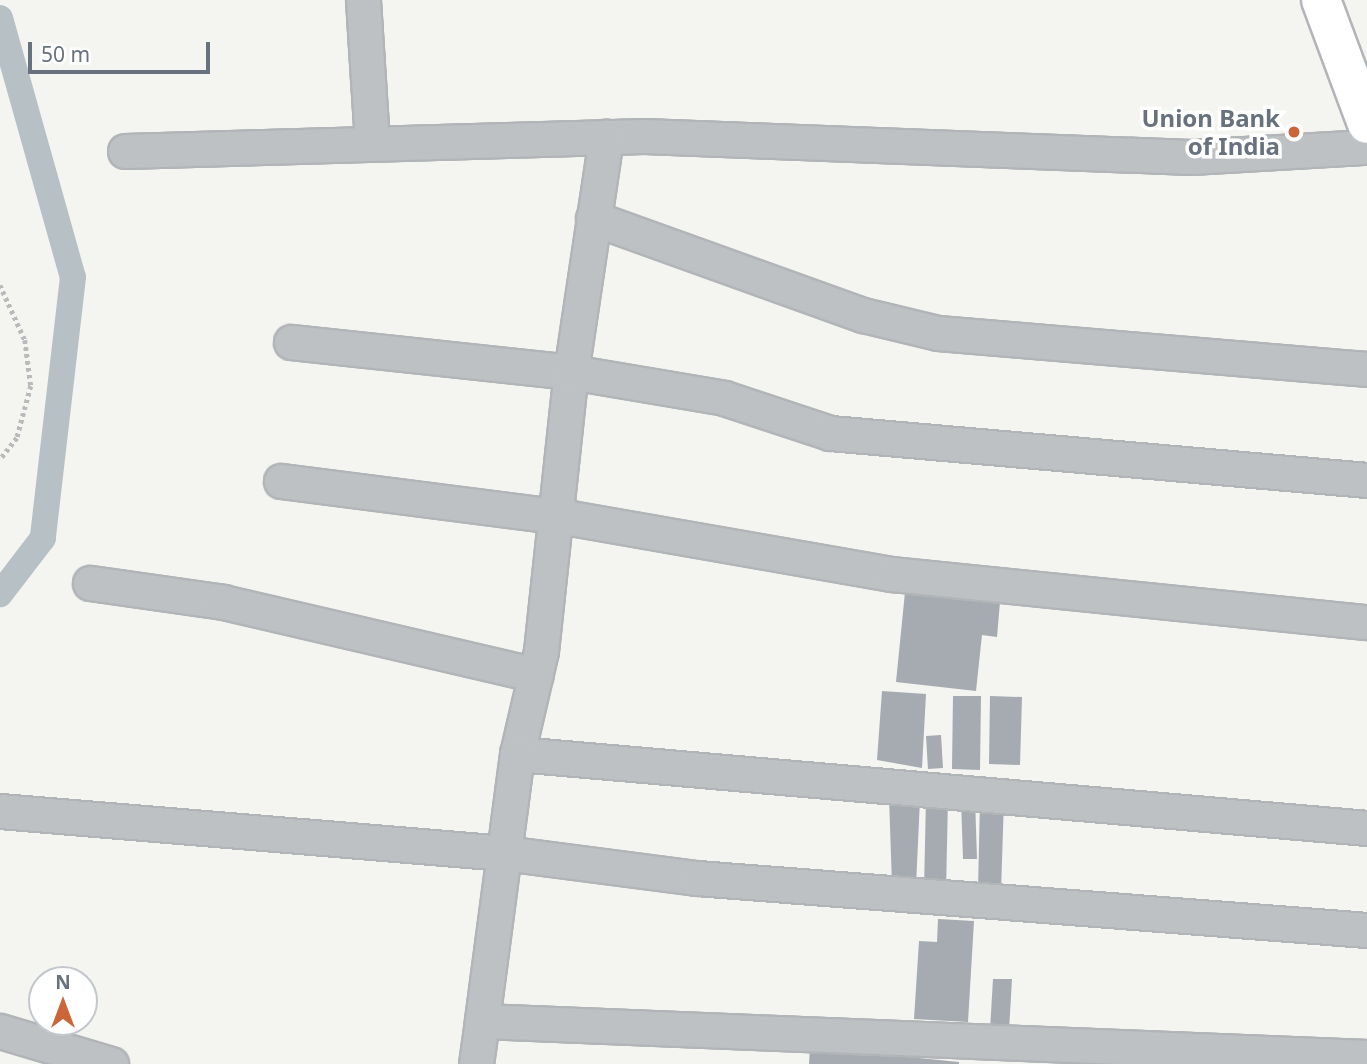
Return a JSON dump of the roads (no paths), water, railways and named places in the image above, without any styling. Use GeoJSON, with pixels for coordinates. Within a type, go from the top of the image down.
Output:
{"type":"FeatureCollection","features":[{"type":"Feature","properties":{"kind":"main road"},"geometry":{"type":"LineString","coordinates":[[1321,0],[1367,124]]}},
{"type":"Feature","properties":{"kind":"street"},"geometry":{"type":"LineString","coordinates":[[363,0],[372,144]]}},
{"type":"Feature","properties":{"kind":"street"},"geometry":{"type":"LineString","coordinates":[[476,1064],[517,754],[536,675],[559,517],[571,372],[606,137]]}},
{"type":"Feature","properties":{"kind":"street"},"geometry":{"type":"LineString","coordinates":[[125,150],[606,137],[1191,157],[1367,147]]}},
{"type":"Feature","properties":{"kind":"street"},"geometry":{"type":"LineString","coordinates":[[593,218],[863,315],[938,333],[1367,369]]}},
{"type":"Feature","properties":{"kind":"street"},"geometry":{"type":"LineString","coordinates":[[291,342],[571,372],[724,398],[830,433],[1367,480]]}},
{"type":"Feature","properties":{"kind":"street"},"geometry":{"type":"LineString","coordinates":[[281,481],[559,517],[892,574],[1367,622]]}},
{"type":"Feature","properties":{"kind":"street"},"geometry":{"type":"LineString","coordinates":[[90,583],[223,602],[536,675]]}},
{"type":"Feature","properties":{"kind":"street"},"geometry":{"type":"LineString","coordinates":[[517,754],[1367,828]]}},
{"type":"Feature","properties":{"kind":"street"},"geometry":{"type":"LineString","coordinates":[[0,811],[504,853],[697,878],[1367,930]]}},
{"type":"Feature","properties":{"kind":"street"},"geometry":{"type":"LineString","coordinates":[[482,1021],[1367,1057]]}},
{"type":"Feature","properties":{"kind":"street"},"geometry":{"type":"LineString","coordinates":[[0,1031],[111,1064]]}},
{"type":"Feature","properties":{"kind":"waterway"},"geometry":{"type":"LineString","coordinates":[[0,18],[73,277],[43,538],[0,594]]}},
{"type":"Feature","properties":{"kind":"place","name":"Union Bank of India"},"geometry":{"type":"Point","coordinates":[1294,132]}}]}
